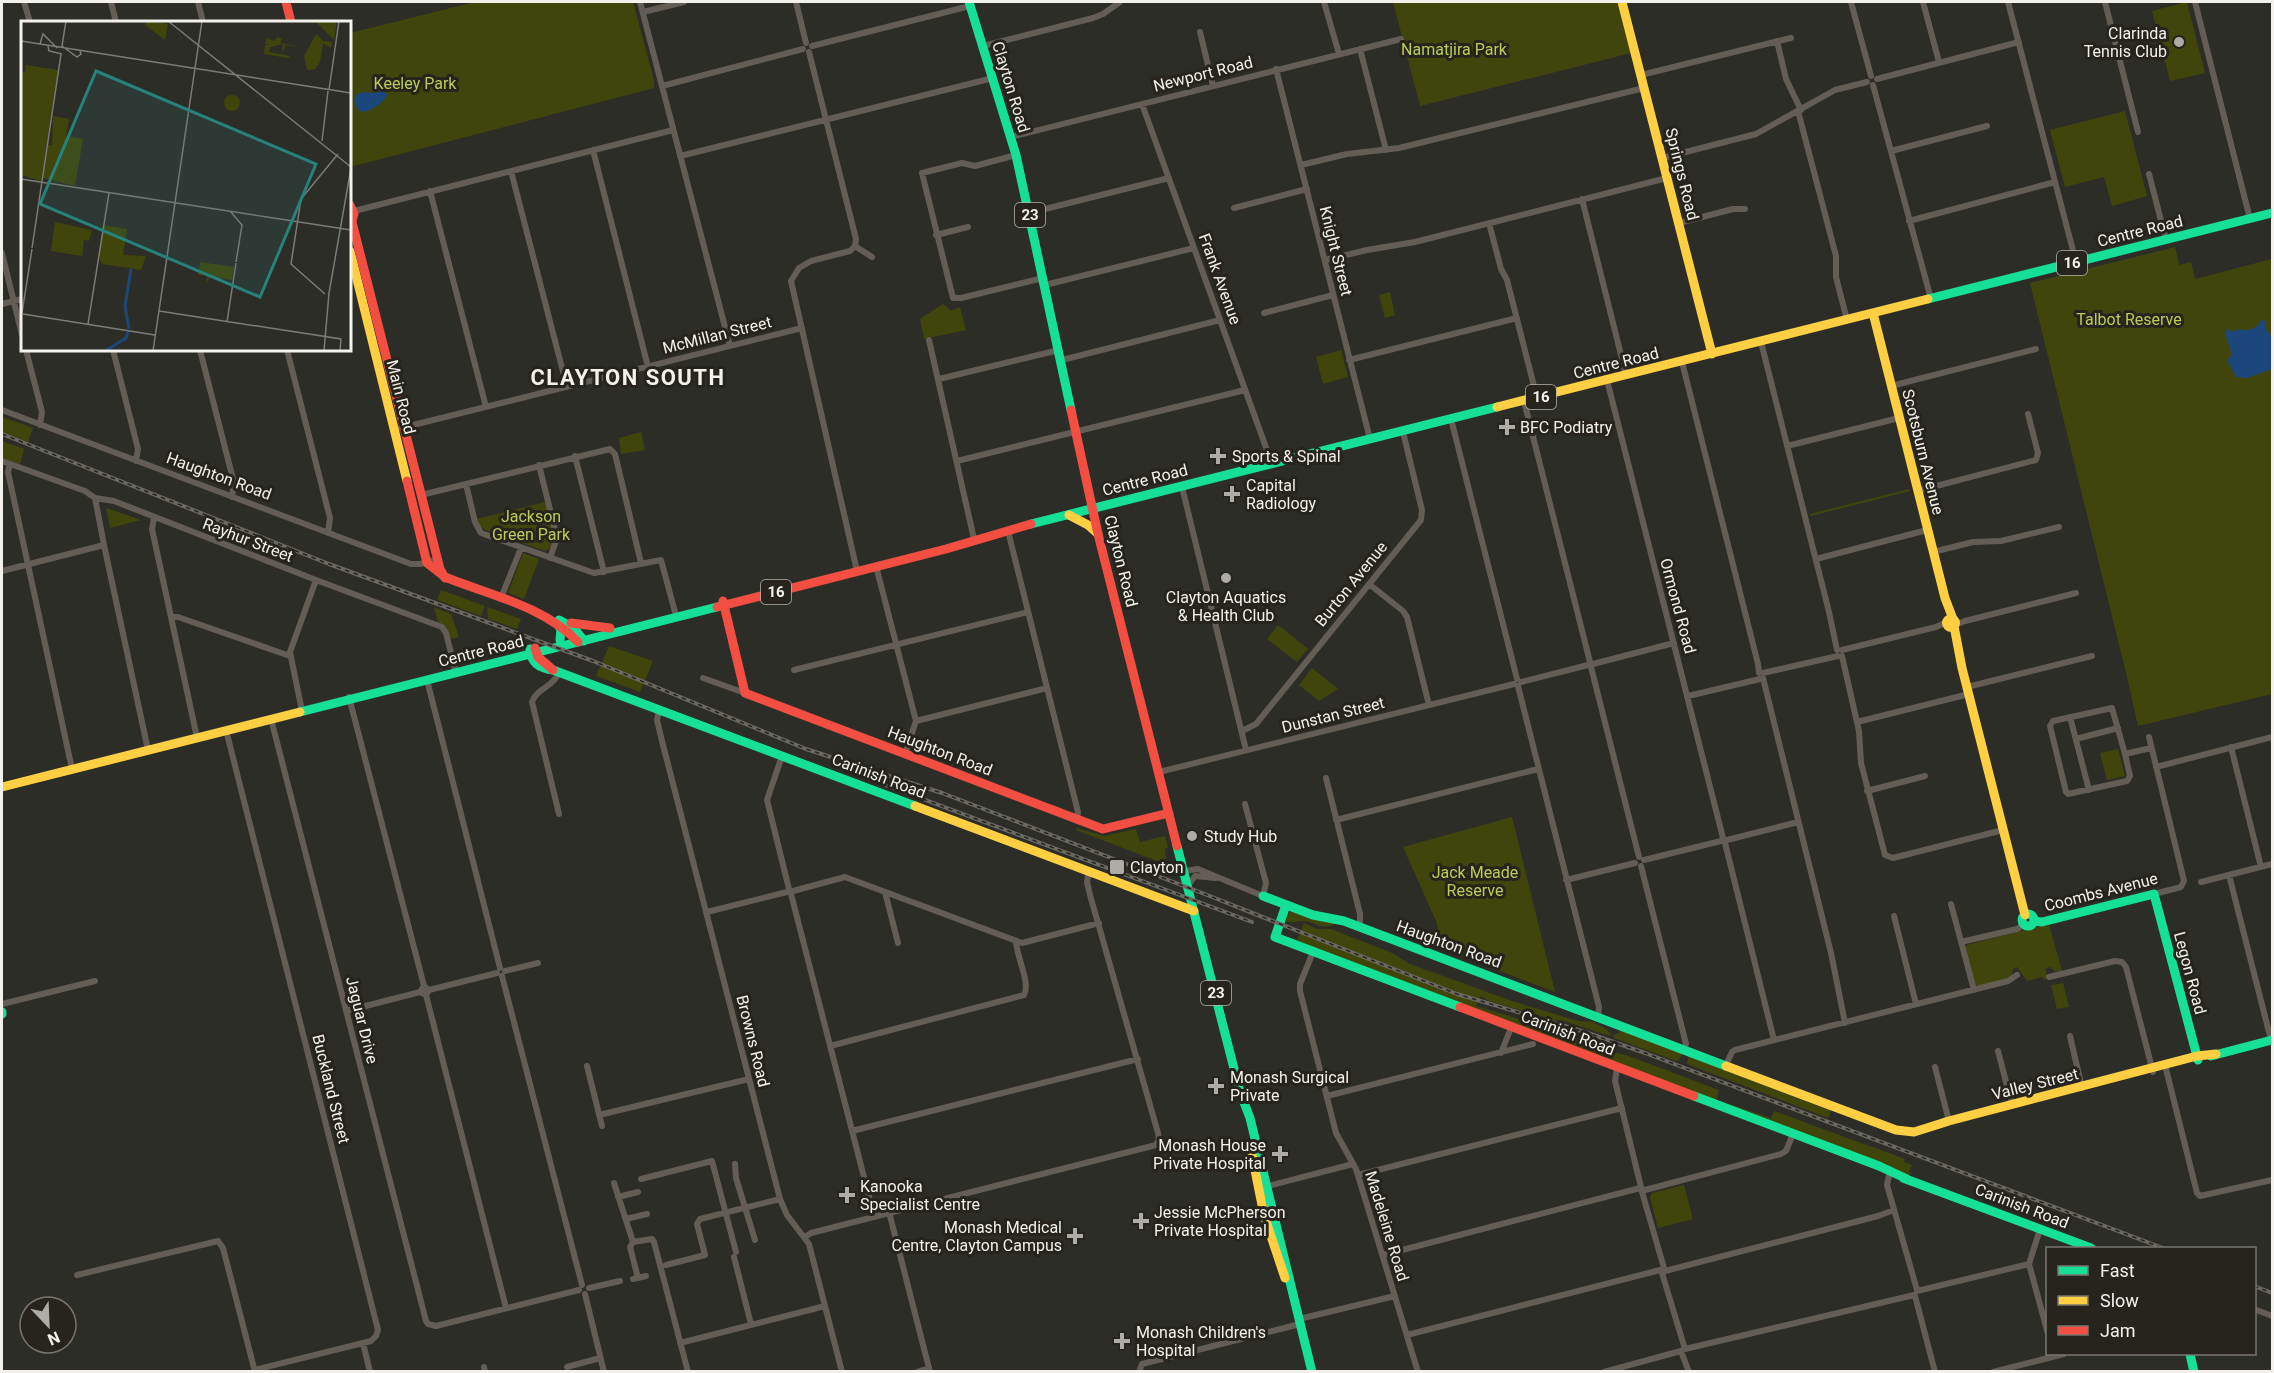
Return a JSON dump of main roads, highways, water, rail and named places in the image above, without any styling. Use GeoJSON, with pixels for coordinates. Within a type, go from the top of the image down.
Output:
{"type":"FeatureCollection","features":[{"type":"Feature","properties":{"kind":"main road"},"geometry":{"type":"LineString","coordinates":[[286,2],[291,21]]}},
{"type":"Feature","properties":{"kind":"main road","name":"Springs Road"},"geometry":{"type":"LineString","coordinates":[[1622,2],[1712,354]]}},
{"type":"Feature","properties":{"kind":"main road","name":"Clayton Road"},"geometry":{"type":"LineString","coordinates":[[970,4],[1016,155],[1060,350],[1092,509],[1240,1092],[1243,1118],[1264,1215],[1279,1264],[1293,1294]]}},
{"type":"Feature","properties":{"kind":"main road","name":"Main Road"},"geometry":{"type":"LineString","coordinates":[[351,213],[414,468],[438,560],[445,578]]}},
{"type":"Feature","properties":{"kind":"main road","name":"Centre Road"},"geometry":{"type":"LineString","coordinates":[[349,697],[427,680],[455,670],[515,658],[560,640],[580,638],[723,603],[1069,514],[2272,213]]}},
{"type":"Feature","properties":{"kind":"main road","name":"Main Road"},"geometry":{"type":"LineString","coordinates":[[351,255],[427,562],[434,571],[445,578]]}},
{"type":"Feature","properties":{"kind":"main road","name":"Scotsburn Avenue"},"geometry":{"type":"LineString","coordinates":[[1872,314],[1953,623],[2027,920]]}},
{"type":"Feature","properties":{"kind":"main road"},"geometry":{"type":"LineString","coordinates":[[369,332],[379,329]]}},
{"type":"Feature","properties":{"kind":"main road"},"geometry":{"type":"LineString","coordinates":[[404,470],[414,468]]}},
{"type":"Feature","properties":{"kind":"main road"},"geometry":{"type":"LineString","coordinates":[[1087,486],[1100,498],[1114,503],[1102,520],[1098,534],[1069,514],[1082,503],[1087,486]]}},
{"type":"Feature","properties":{"kind":"main road"},"geometry":{"type":"LineString","coordinates":[[445,578],[561,623],[610,628]]}},
{"type":"Feature","properties":{"kind":"main road","name":"Centre Road"},"geometry":{"type":"LineString","coordinates":[[2,781],[71,766],[533,651],[546,651],[610,628],[723,603]]}},
{"type":"Feature","properties":{"kind":"main road","name":"Haughton Road"},"geometry":{"type":"LineString","coordinates":[[723,603],[745,693],[1099,828],[1109,829],[1169,813]]}},
{"type":"Feature","properties":{"kind":"main road"},"geometry":{"type":"LineString","coordinates":[[561,623],[580,638]]}},
{"type":"Feature","properties":{"kind":"main road"},"geometry":{"type":"LineString","coordinates":[[560,640],[561,623]]}},
{"type":"Feature","properties":{"kind":"main road"},"geometry":{"type":"LineString","coordinates":[[533,651],[536,666]]}},
{"type":"Feature","properties":{"kind":"main road","name":"Carinish Road"},"geometry":{"type":"LineString","coordinates":[[533,651],[553,669]]}},
{"type":"Feature","properties":{"kind":"main road"},"geometry":{"type":"LineString","coordinates":[[546,651],[545,655],[553,669]]}},
{"type":"Feature","properties":{"kind":"main road","name":"Carinish Road"},"geometry":{"type":"LineString","coordinates":[[515,658],[536,666],[553,669],[1194,911]]}},
{"type":"Feature","properties":{"kind":"main road","name":"Centre Road"},"geometry":{"type":"LineString","coordinates":[[148,747],[196,733],[271,719],[301,709]]}},
{"type":"Feature","properties":{"kind":"main road","name":"Centre Road"},"geometry":{"type":"LineString","coordinates":[[2,787],[71,766]]}},
{"type":"Feature","properties":{"kind":"main road","name":"Coombs Avenue"},"geometry":{"type":"LineString","coordinates":[[2027,920],[2042,922],[2154,894]]}},
{"type":"Feature","properties":{"kind":"main road","name":"Legon Road"},"geometry":{"type":"LineString","coordinates":[[2154,894],[2197,1058]]}},
{"type":"Feature","properties":{"kind":"main road","name":"Haughton Road"},"geometry":{"type":"LineString","coordinates":[[1263,896],[1313,915],[1341,920],[1702,1055],[1727,1062],[1746,1072],[1870,1118],[1910,1130]]}},
{"type":"Feature","properties":{"kind":"main road","name":"Carinish Road"},"geometry":{"type":"LineString","coordinates":[[1286,905],[1275,937],[2088,1247]]}},
{"type":"Feature","properties":{"kind":"main road","name":"Valley Street"},"geometry":{"type":"LineString","coordinates":[[1910,1130],[2272,1040]]}},
{"type":"Feature","properties":{"kind":"main road","name":"Clayton Road"},"geometry":{"type":"LineString","coordinates":[[1240,1092],[1250,1116],[1312,1371]]}},
{"type":"Feature","properties":{"kind":"main road"},"geometry":{"type":"LineString","coordinates":[[2190,1355],[2194,1371]]}},
{"type":"Feature","properties":{"kind":"water"},"geometry":{"type":"Polygon","coordinates":[[[384,89],[387,95],[380,104],[364,112],[357,108],[354,101],[357,94],[375,93],[384,89]]]}},
{"type":"Feature","properties":{"kind":"water"},"geometry":{"type":"Polygon","coordinates":[[[2261,320],[2265,321],[2266,329],[2272,338],[2272,369],[2247,378],[2236,377],[2227,360],[2232,355],[2225,333],[2228,329],[2234,332],[2238,329],[2252,329],[2261,320]]]}},
{"type":"Feature","properties":{"kind":"railway"},"geometry":{"type":"LineString","coordinates":[[2,434],[329,564],[593,661],[806,749],[942,793],[1457,994],[1585,1032],[1645,1053],[2160,1247]]}},
{"type":"Feature","properties":{"kind":"railway"},"geometry":{"type":"LineString","coordinates":[[864,777],[1252,922]]}},
{"type":"Feature","properties":{"kind":"railway"},"geometry":{"type":"LineString","coordinates":[[2256,1287],[2272,1293]]}},
{"type":"Feature","properties":{"kind":"place","name":"Clarinda Tennis Club"},"geometry":{"type":"Point","coordinates":[2179,42]}},
{"type":"Feature","properties":{"kind":"place","name":"BFC Podiatry"},"geometry":{"type":"Point","coordinates":[1507,427]}},
{"type":"Feature","properties":{"kind":"place","name":"Sports & Spinal"},"geometry":{"type":"Point","coordinates":[1218,456]}},
{"type":"Feature","properties":{"kind":"place","name":"Capital Radiology"},"geometry":{"type":"Point","coordinates":[1232,494]}},
{"type":"Feature","properties":{"kind":"place","name":"Clayton Aquatics & Health Club"},"geometry":{"type":"Point","coordinates":[1226,578]}},
{"type":"Feature","properties":{"kind":"place","name":"Study Hub"},"geometry":{"type":"Point","coordinates":[1192,836]}},
{"type":"Feature","properties":{"kind":"place","name":"Clayton"},"geometry":{"type":"Point","coordinates":[1117,867]}},
{"type":"Feature","properties":{"kind":"place","name":"Monash Surgical Private"},"geometry":{"type":"Point","coordinates":[1216,1086]}},
{"type":"Feature","properties":{"kind":"place","name":"Monash House Private Hospital"},"geometry":{"type":"Point","coordinates":[1280,1154]}},
{"type":"Feature","properties":{"kind":"place","name":"Kanooka Specialist Centre"},"geometry":{"type":"Point","coordinates":[847,1195]}},
{"type":"Feature","properties":{"kind":"place","name":"Jessie McPherson Private Hospital"},"geometry":{"type":"Point","coordinates":[1141,1221]}},
{"type":"Feature","properties":{"kind":"place","name":"Monash Medical Centre, Clayton Campus"},"geometry":{"type":"Point","coordinates":[1075,1236]}},
{"type":"Feature","properties":{"kind":"place","name":"Monash Children's Hospital"},"geometry":{"type":"Point","coordinates":[1122,1341]}},
{"type":"Feature","properties":{"kind":"district","name":"CLAYTON SOUTH"},"geometry":{"type":"Point","coordinates":[628,377]}},
{"type":"Feature","properties":{"kind":"park label","name":"Namatjira Park"},"geometry":{"type":"Point","coordinates":[1454,49]}},
{"type":"Feature","properties":{"kind":"park label","name":"Keeley Park"},"geometry":{"type":"Point","coordinates":[415,83]}},
{"type":"Feature","properties":{"kind":"park label","name":"Talbot Reserve"},"geometry":{"type":"Point","coordinates":[2129,319]}},
{"type":"Feature","properties":{"kind":"park label","name":"Jackson Green Park"},"geometry":{"type":"Point","coordinates":[531,525]}},
{"type":"Feature","properties":{"kind":"park label","name":"Jack Meade Reserve"},"geometry":{"type":"Point","coordinates":[1475,881]}}]}
